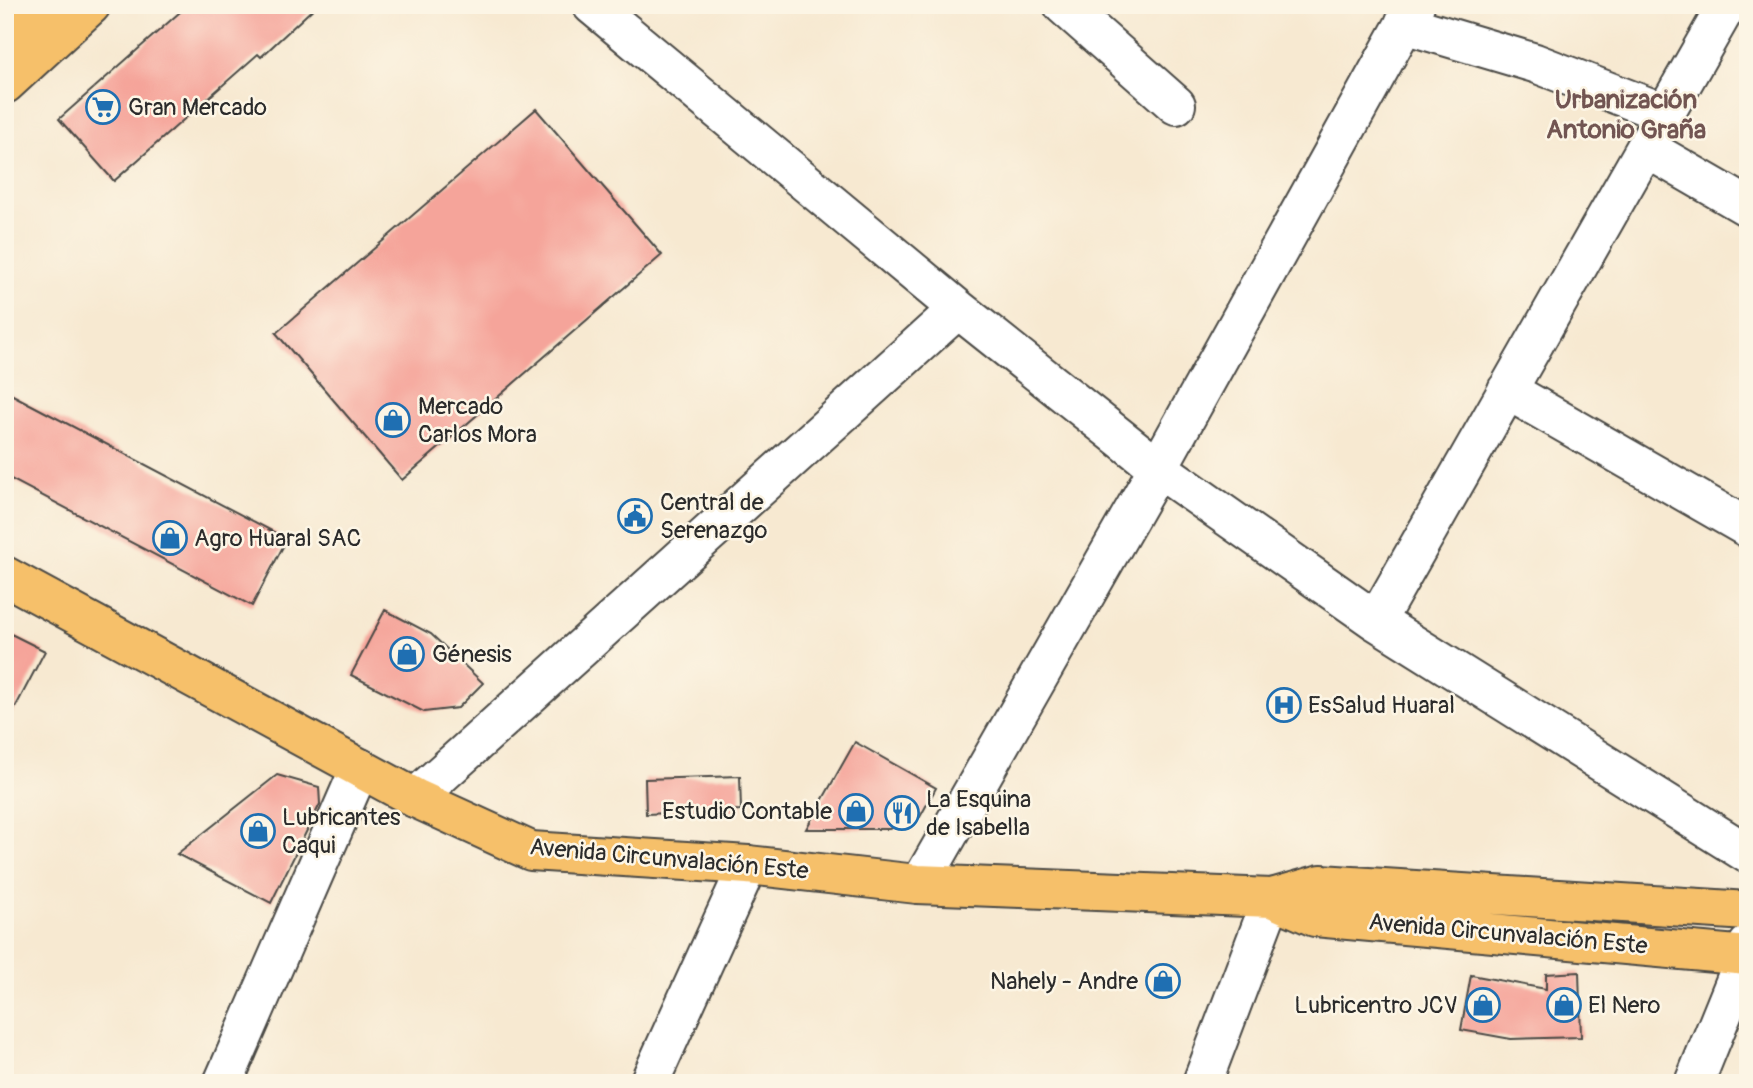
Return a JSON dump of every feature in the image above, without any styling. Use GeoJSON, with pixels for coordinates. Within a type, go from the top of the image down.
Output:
{"type":"FeatureCollection","features":[{"type":"Feature","properties":{"kind":"main road"},"geometry":{"type":"LineString","coordinates":[[5,41],[43,5]]}},
{"type":"Feature","properties":{"kind":"main road"},"geometry":{"type":"LineString","coordinates":[[5,84],[91,5]]}},
{"type":"Feature","properties":{"kind":"main road","name":"Avenida Circunvalación Este"},"geometry":{"type":"LineString","coordinates":[[5,576],[415,798],[531,851],[748,865],[920,884],[1272,898],[1321,884],[1748,911]]}},
{"type":"Feature","properties":{"kind":"main road","name":"Avenida Circunvalación Este"},"geometry":{"type":"LineString","coordinates":[[1272,898],[1315,917],[1747,952]]}},
{"type":"Feature","properties":{"kind":"street"},"geometry":{"type":"LineString","coordinates":[[592,5],[958,309],[1158,468],[1376,621],[1748,855]]}},
{"type":"Feature","properties":{"kind":"street"},"geometry":{"type":"LineString","coordinates":[[1063,5],[1176,106]]}},
{"type":"Feature","properties":{"kind":"street"},"geometry":{"type":"LineString","coordinates":[[1376,621],[1727,5]]}},
{"type":"Feature","properties":{"kind":"street"},"geometry":{"type":"LineString","coordinates":[[920,884],[1158,468],[1409,15],[1664,113]]}},
{"type":"Feature","properties":{"kind":"street"},"geometry":{"type":"LineString","coordinates":[[1646,148],[1748,207]]}},
{"type":"Feature","properties":{"kind":"street"},"geometry":{"type":"LineString","coordinates":[[415,798],[958,309]]}},
{"type":"Feature","properties":{"kind":"street"},"geometry":{"type":"LineString","coordinates":[[1507,390],[1748,528]]}},
{"type":"Feature","properties":{"kind":"street"},"geometry":{"type":"LineString","coordinates":[[223,1083],[360,768]]}},
{"type":"Feature","properties":{"kind":"street"},"geometry":{"type":"LineString","coordinates":[[649,1083],[748,865]]}},
{"type":"Feature","properties":{"kind":"street"},"geometry":{"type":"LineString","coordinates":[[1202,1083],[1272,898]]}},
{"type":"Feature","properties":{"kind":"street"},"geometry":{"type":"LineString","coordinates":[[1694,1083],[1747,952]]}},
{"type":"Feature","properties":{"kind":"building"},"geometry":{"type":"Polygon","coordinates":[[[188,5],[317,5],[261,57],[258,54],[114,181],[59,119],[188,5]]]}},
{"type":"Feature","properties":{"kind":"building"},"geometry":{"type":"Polygon","coordinates":[[[536,109],[662,255],[402,480],[276,333],[536,109]]]}},
{"type":"Feature","properties":{"kind":"building"},"geometry":{"type":"Polygon","coordinates":[[[5,391],[287,539],[252,606],[5,476],[5,391]]]}},
{"type":"Feature","properties":{"kind":"building","name":"Génesis"},"geometry":{"type":"Polygon","coordinates":[[[385,610],[431,634],[483,683],[458,708],[424,712],[351,675],[385,610]]]}},
{"type":"Feature","properties":{"kind":"building"},"geometry":{"type":"Polygon","coordinates":[[[5,631],[45,651],[5,727],[5,631]]]}},
{"type":"Feature","properties":{"kind":"building"},"geometry":{"type":"Polygon","coordinates":[[[855,742],[936,788],[920,817],[889,829],[806,829],[855,742]]]}},
{"type":"Feature","properties":{"kind":"building","name":"Lubricantes Caqui"},"geometry":{"type":"Polygon","coordinates":[[[277,775],[319,787],[320,804],[271,903],[177,854],[277,775]]]}},
{"type":"Feature","properties":{"kind":"building"},"geometry":{"type":"Polygon","coordinates":[[[740,776],[741,810],[646,814],[645,779],[740,776]]]}},
{"type":"Feature","properties":{"kind":"building"},"geometry":{"type":"Polygon","coordinates":[[[1579,972],[1581,1037],[1511,1039],[1461,1030],[1471,975],[1546,989],[1546,974],[1579,972]]]}},
{"type":"Feature","properties":{"kind":"place","name":"Gran Mercado"},"geometry":{"type":"Point","coordinates":[103,107]}},
{"type":"Feature","properties":{"kind":"place","name":"Mercado Carlos Mora"},"geometry":{"type":"Point","coordinates":[393,420]}},
{"type":"Feature","properties":{"kind":"place","name":"Central de Serenazgo"},"geometry":{"type":"Point","coordinates":[635,516]}},
{"type":"Feature","properties":{"kind":"place","name":"Agro Huaral SAC"},"geometry":{"type":"Point","coordinates":[170,538]}},
{"type":"Feature","properties":{"kind":"place","name":"Génesis"},"geometry":{"type":"Point","coordinates":[407,654]}},
{"type":"Feature","properties":{"kind":"place","name":"EsSalud Huaral"},"geometry":{"type":"Point","coordinates":[1284,705]}},
{"type":"Feature","properties":{"kind":"place","name":"Estudio Contable"},"geometry":{"type":"Point","coordinates":[856,811]}},
{"type":"Feature","properties":{"kind":"place","name":"La Esquina de Isabella"},"geometry":{"type":"Point","coordinates":[902,813]}},
{"type":"Feature","properties":{"kind":"place","name":"Lubricantes Caqui"},"geometry":{"type":"Point","coordinates":[258,831]}},
{"type":"Feature","properties":{"kind":"place","name":"Nahely - Andre"},"geometry":{"type":"Point","coordinates":[1163,981]}},
{"type":"Feature","properties":{"kind":"place","name":"Lubricentro JCV"},"geometry":{"type":"Point","coordinates":[1483,1005]}},
{"type":"Feature","properties":{"kind":"place","name":"El Nero"},"geometry":{"type":"Point","coordinates":[1564,1005]}},
{"type":"Feature","properties":{"kind":"district","name":"Urbanización Antonio Graña"},"geometry":{"type":"Point","coordinates":[1626,115]}}]}
